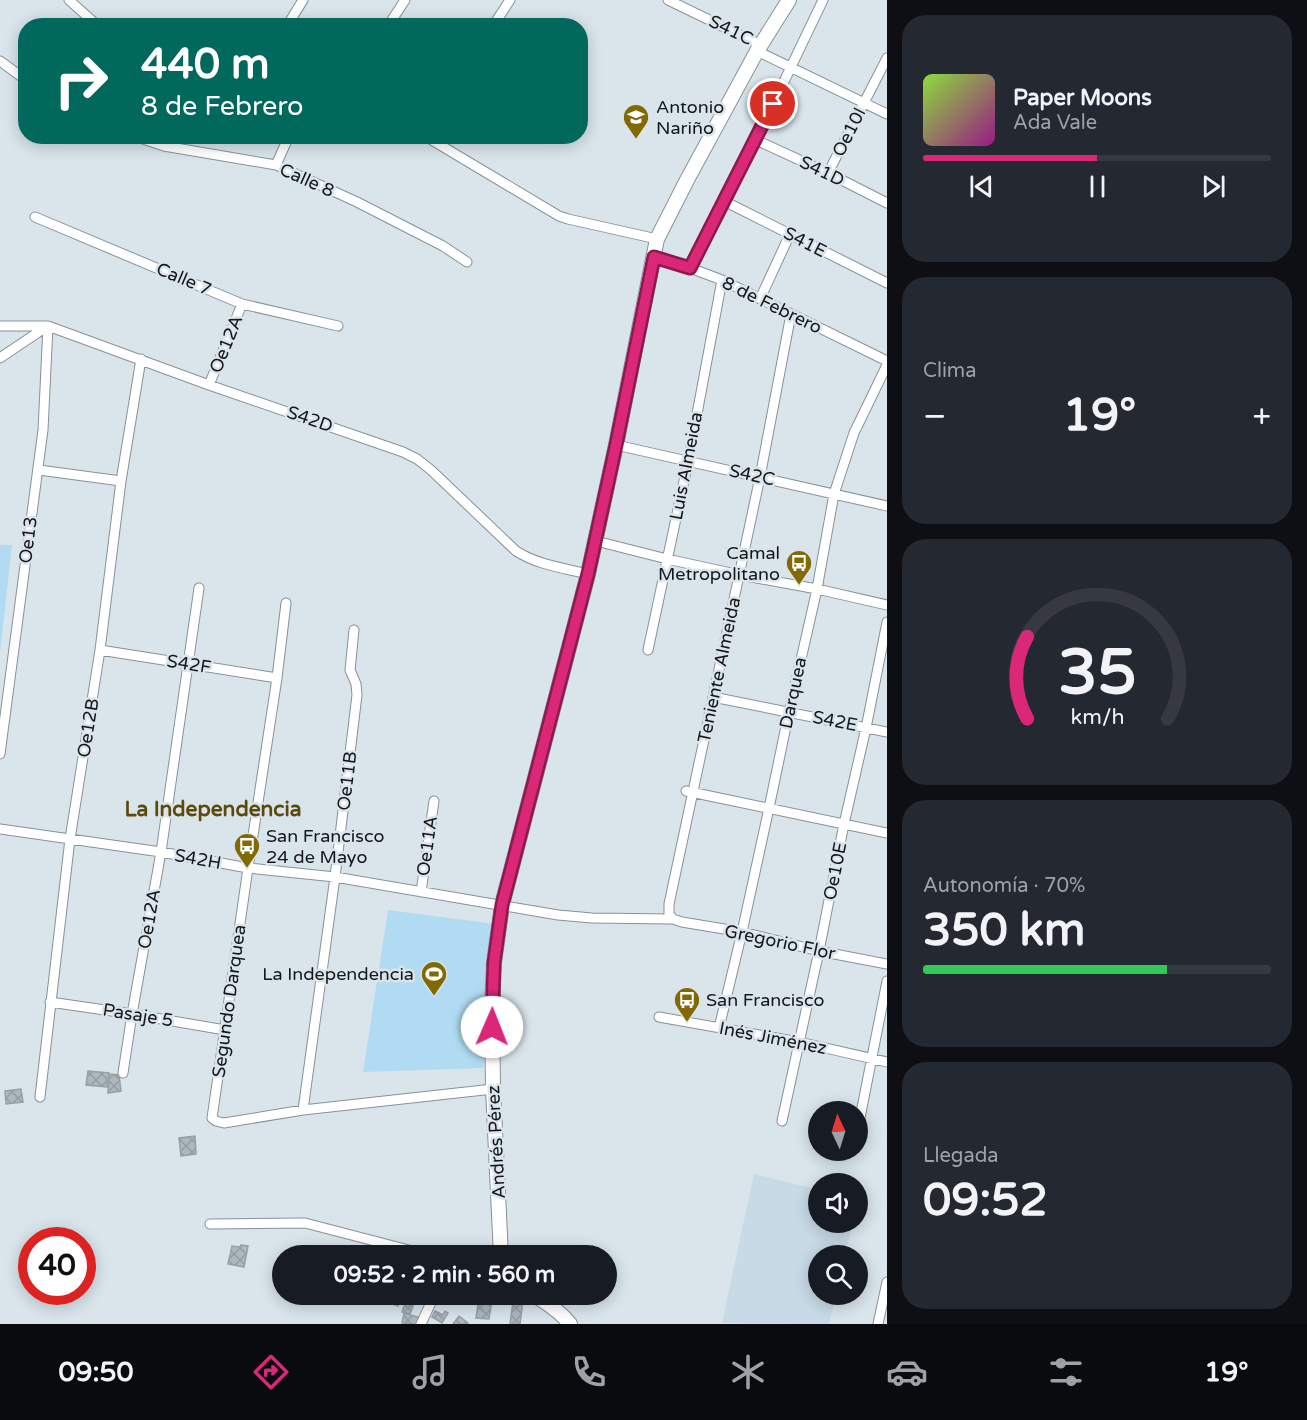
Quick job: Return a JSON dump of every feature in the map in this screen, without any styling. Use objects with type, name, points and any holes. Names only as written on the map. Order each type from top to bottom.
[{"type":"street","points":[[69,0],[89,18]]},
{"type":"street","points":[[292,18],[303,0]]},
{"type":"street","points":[[393,18],[405,0]]},
{"type":"street","points":[[498,18],[510,0]]},
{"type":"street","name":"S41C","points":[[668,0],[759,48],[790,68],[887,114]]},
{"type":"street","name":"Andrés Pérez","points":[[500,1245],[493,1089],[492,1007],[502,905],[596,541],[657,239],[759,48],[789,0]]},
{"type":"street","points":[[690,268],[756,140],[823,0]]},
{"type":"street","name":"Oe10I","points":[[828,173],[887,58]]},
{"type":"street","points":[[0,61],[18,74]]},
{"type":"street","name":"S41D","points":[[756,140],[887,203]]},
{"type":"street","name":"Calle 8","points":[[158,144],[276,165],[434,241],[467,262]]},
{"type":"street","points":[[276,165],[285,144]]},
{"type":"street","points":[[438,144],[559,216],[657,239]]},
{"type":"street","name":"S41E","points":[[724,201],[887,283]]},
{"type":"street","name":"Calle 7","points":[[35,217],[242,304],[338,326]]},
{"type":"street","points":[[760,299],[790,234]]},
{"type":"street","name":"8 de Febrero","points":[[654,257],[722,280],[887,363]]},
{"type":"street","name":"Luis Almeida","points":[[648,651],[688,462],[722,280]]},
{"type":"street","name":"Oe12A","points":[[209,385],[242,304]]},
{"type":"street","name":"Teniente Almeida","points":[[673,919],[669,914],[669,904],[690,792],[740,575],[791,314]]},
{"type":"street","name":"S42D","points":[[0,326],[48,326],[209,385],[404,452],[430,470],[527,558],[588,574]]},
{"type":"street","points":[[0,358],[48,326]]},
{"type":"street","name":"Oe13","points":[[0,754],[39,470],[48,326]]},
{"type":"street","name":"Oe12B","points":[[40,1096],[70,839],[100,650],[121,481],[141,359]]},
{"type":"street","name":"Darquea","points":[[719,1028],[770,808],[817,589],[834,494],[854,433],[887,363]]},
{"type":"street","name":"S42C","points":[[616,445],[887,506]]},
{"type":"street","points":[[39,470],[121,481]]},
{"type":"street","points":[[596,541],[667,559],[887,605]]},
{"type":"street","name":"Oe12A","points":[[123,1073],[161,852],[199,588]]},
{"type":"street","name":"Segundo Darquea","points":[[286,603],[212,1118],[224,1123],[303,1110],[493,1089]]},
{"type":"street","name":"Oe10E","points":[[782,1120],[887,622]]},
{"type":"street","name":"Oe11B","points":[[303,1110],[357,695],[356,684],[350,670],[354,630]]},
{"type":"street","name":"S42F","points":[[100,650],[277,678]]},
{"type":"street","name":"S42E","points":[[713,697],[887,732]]},
{"type":"street","points":[[690,792],[887,833]]},
{"type":"street","name":"Oe11A","points":[[421,892],[434,801]]},
{"type":"street","name":"S42H","points":[[0,829],[161,852],[248,868],[335,877],[502,905]]},
{"type":"street","name":"Gregorio Flor","points":[[502,905],[580,917],[673,919],[887,964]]},
{"type":"street","points":[[863,1101],[887,981]]},
{"type":"street","name":"Pasaje 5","points":[[51,1002],[225,1030]]},
{"type":"street","name":"Inés Jiménez","points":[[659,1017],[799,1042],[887,1062]]},
{"type":"street","points":[[210,1224],[305,1223],[390,1245]]},
{"type":"street","points":[[878,1324],[887,1282]]},
{"type":"street","points":[[421,1324],[430,1305]]},
{"type":"street","points":[[549,1305],[570,1324]]},
{"type":"shaded area","points":[[0,545],[12,545],[0,652]]},
{"type":"shaded area","name":"La Independencia","points":[[388,910],[502,925],[483,1068],[363,1072]]},
{"type":"shaded area","points":[[754,1174],[808,1187],[808,1233],[850,1233],[848,1245],[808,1245],[808,1305],[834,1305],[829,1324],[722,1323]]},
{"type":"building","points":[[88,1071],[109,1073],[107,1087],[86,1085]]},
{"type":"building","points":[[109,1074],[119,1075],[121,1091],[108,1093]]},
{"type":"building","points":[[21,1089],[23,1102],[6,1104],[5,1091]]},
{"type":"building","points":[[195,1136],[196,1154],[181,1156],[179,1138]]},
{"type":"building","points":[[241,1245],[248,1246],[244,1267],[228,1264],[232,1246],[240,1247]]},
{"type":"building","points":[[404,1305],[413,1306],[410,1314],[402,1312]]},
{"type":"building","points":[[478,1305],[491,1305],[489,1319],[476,1318]]},
{"type":"building","points":[[513,1305],[522,1305],[520,1324],[510,1324]]},
{"type":"building","points":[[435,1311],[443,1315],[445,1311],[448,1313],[442,1323],[432,1317]]},
{"type":"building","points":[[404,1313],[421,1318],[419,1324],[402,1323]]},
{"type":"building","points":[[459,1316],[468,1323],[453,1324]]},
{"type":"place","name":"Antonio Nariño","points":[[636,140]]},
{"type":"place","name":"Camal Metropolitano","points":[[799,586]]},
{"type":"place","name":"San Francisco 24 de Mayo","points":[[247,869]]},
{"type":"place","name":"La Independencia","points":[[434,997]]},
{"type":"place","name":"San Francisco","points":[[687,1023]]},
{"type":"district","name":"La Independencia","points":[[213,809]]},
{"type":"route","points":[[492,1027],[494,963],[502,905],[588,574],[654,257],[690,268],[773,104]]}]
